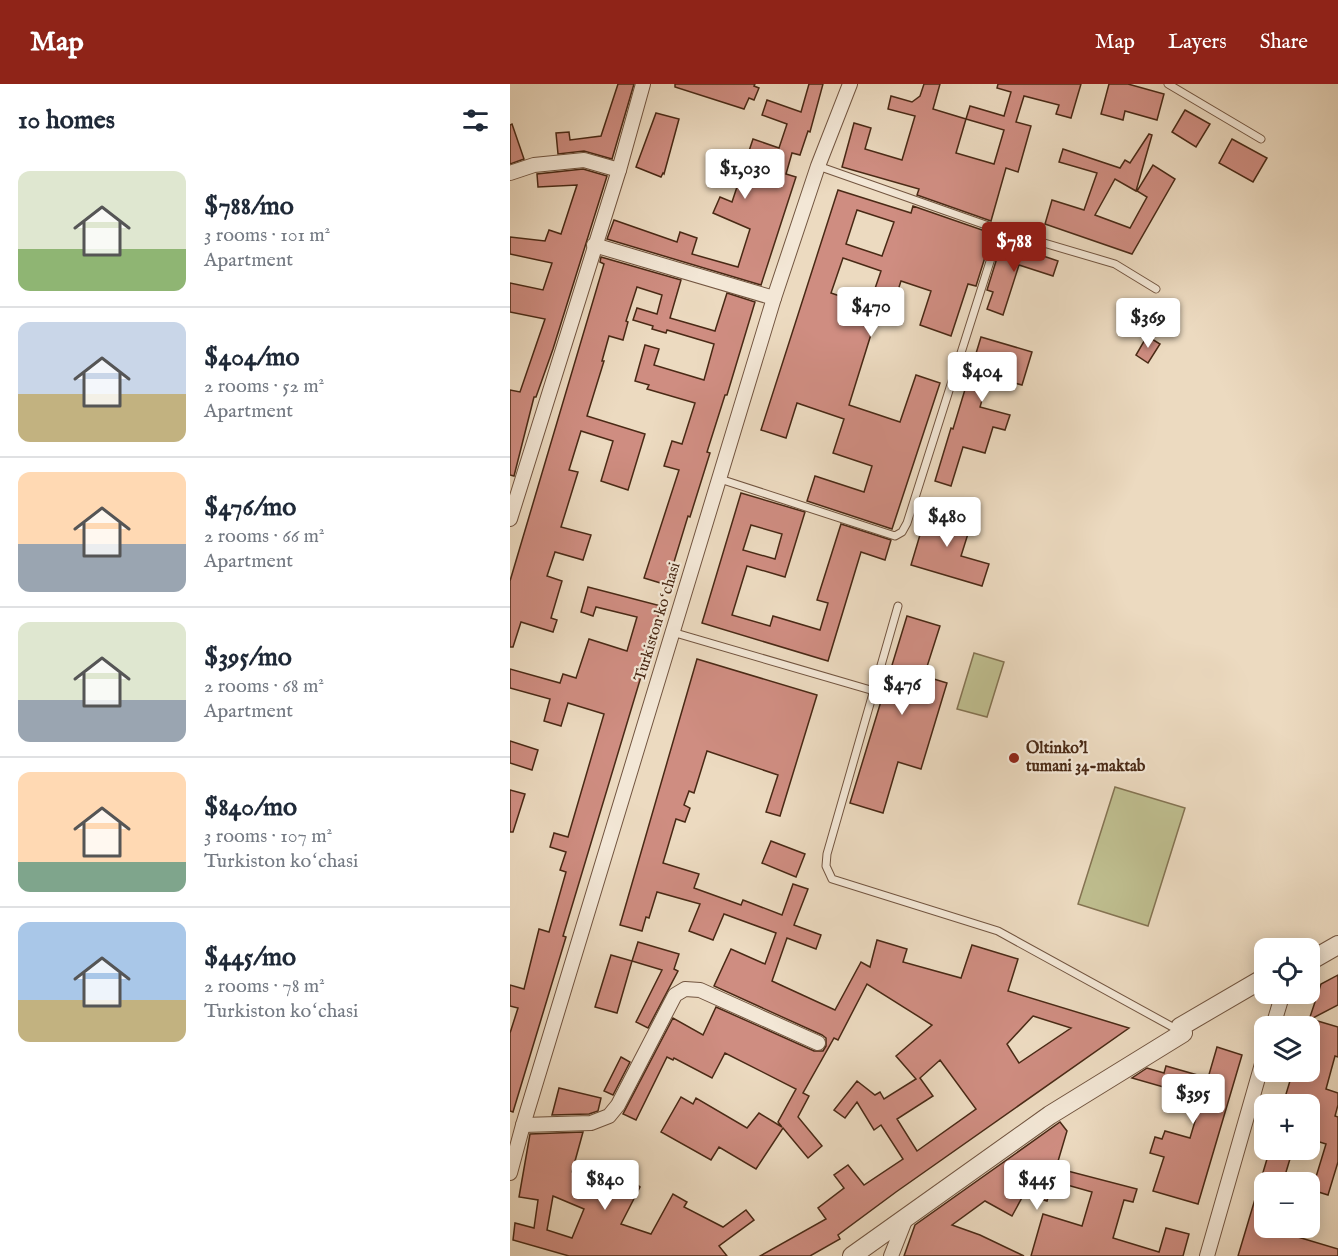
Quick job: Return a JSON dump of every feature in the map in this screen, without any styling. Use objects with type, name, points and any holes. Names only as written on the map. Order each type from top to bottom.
[{"type":"street","points":[[510,519],[643,84]]},
{"type":"street","name":"Turkiston koʻchasi","points":[[510,1173],[774,298],[818,166],[850,84]]},
{"type":"street","points":[[510,173],[534,165],[584,160],[618,170]]},
{"type":"street","points":[[594,245],[774,298]]},
{"type":"street","points":[[1320,955],[1338,945]]},
{"type":"street","points":[[852,1256],[1050,1115],[1183,1033],[1180,1027],[1254,984]]},
{"type":"street","points":[[523,1125],[591,1123],[609,1116],[618,1105],[675,995],[685,989],[700,990],[818,1043]]},
{"type":"street","points":[[1207,1256],[1257,1082]]},
{"type":"street","points":[[891,1256],[906,1218]]},
{"type":"lane","points":[[1168,84],[1261,138]]},
{"type":"lane","points":[[818,166],[1000,230],[1115,264],[1156,289]]},
{"type":"lane","points":[[719,478],[895,536],[902,532],[908,523],[1000,230]]},
{"type":"lane","points":[[898,606],[827,854],[826,866],[832,879],[998,931],[1183,1033]]},
{"type":"lane","points":[[672,632],[874,692]]},
{"type":"shaded area","points":[[974,653],[1004,662],[987,717],[957,709]]},
{"type":"shaded area","points":[[1115,787],[1185,808],[1148,926],[1078,904]]},
{"type":"building","points":[[618,84],[634,84],[612,159],[584,151],[558,154],[556,133],[569,132],[570,140],[601,136]]},
{"type":"building","points":[[675,84],[755,84],[754,86],[759,88],[754,100],[749,98],[744,109],[675,87]]},
{"type":"building","points":[[809,84],[823,84],[810,132],[808,131],[800,155],[792,153],[786,174],[796,177],[761,285],[607,239],[614,220],[677,242],[680,232],[697,238],[692,254],[738,267],[750,229],[713,213],[720,197],[732,202],[753,139],[779,148],[787,124],[762,115],[767,100],[801,112]]},
{"type":"building","points":[[924,84],[940,84],[933,109],[966,119],[970,106],[1004,116],[1011,92],[997,88],[998,84],[1081,84],[1071,118],[1056,114],[1059,105],[1024,96],[1016,122],[1031,126],[1018,172],[1006,168],[991,221],[917,195],[919,189],[842,167],[854,123],[871,128],[865,149],[902,160],[915,116],[888,109],[891,96],[912,102],[920,96]],"holes":[[[966,119],[1004,130],[994,164],[956,153]]]},
{"type":"building","points":[[1109,84],[1128,84],[1164,94],[1157,120],[1125,111],[1123,120],[1101,114]]},
{"type":"building","points":[[1185,110],[1210,124],[1196,147],[1172,132]]},
{"type":"building","points":[[656,113],[679,119],[664,174],[661,177],[636,167]]},
{"type":"building","points":[[512,124],[524,159],[510,164],[510,125]]},
{"type":"building","points":[[1149,134],[1152,135],[1136,191],[1115,179],[1095,215],[1130,228],[1147,197],[1137,191],[1153,165],[1175,179],[1132,254],[1045,224],[1052,200],[1084,210],[1097,173],[1059,162],[1063,149],[1120,168],[1125,160],[1130,163]]},
{"type":"building","points":[[1232,139],[1267,158],[1253,182],[1219,163]]},
{"type":"building","points":[[583,169],[607,176],[553,349],[536,397],[534,397],[514,476],[510,475],[510,390],[520,392],[545,319],[510,312],[510,283],[543,290],[552,263],[510,254],[510,237],[545,241],[549,230],[561,234],[577,185],[538,187],[537,174]]},
{"type":"building","points":[[838,190],[911,213],[913,206],[988,232],[988,237],[991,238],[976,286],[968,284],[951,336],[920,325],[931,291],[901,281],[890,315],[878,312],[849,405],[900,422],[916,375],[940,383],[892,529],[807,501],[815,476],[864,492],[872,466],[833,453],[844,419],[797,403],[786,438],[761,430]],"holes":[[[857,210],[894,222],[882,256],[846,244]],[[843,258],[881,271],[869,306],[831,293]]]},
{"type":"building","points":[[1002,242],[1058,261],[1053,276],[1019,265],[1003,315],[987,309],[993,292],[987,290]]},
{"type":"building","points":[[601,257],[681,280],[670,318],[715,331],[727,293],[755,302],[707,452],[710,453],[667,585],[644,578],[679,470],[664,466],[672,441],[682,444],[695,403],[647,389],[649,385],[635,381],[645,345],[659,349],[654,365],[704,380],[714,344],[667,330],[666,333],[652,329],[653,326],[633,320],[637,308],[657,314],[662,295],[637,287],[626,321],[628,322],[623,340],[609,336],[602,361],[604,361],[587,416],[645,434],[628,490],[601,481],[613,441],[581,431],[569,470],[578,472],[561,527],[591,535],[583,560],[555,552],[547,576],[562,581],[551,618],[557,620],[553,632],[521,622],[513,647],[510,647],[510,581],[604,264],[600,262]]},
{"type":"building","points":[[1147,336],[1160,344],[1148,363],[1136,355]]},
{"type":"building","points":[[981,337],[1032,352],[1022,385],[989,376],[980,407],[1010,415],[1005,430],[993,427],[985,453],[963,447],[951,486],[935,481]]},
{"type":"building","points":[[741,493],[805,512],[785,577],[747,566],[732,615],[770,626],[773,616],[820,630],[828,603],[817,600],[841,524],[891,540],[885,560],[861,552],[828,661],[702,623]],"holes":[[[751,525],[782,534],[775,559],[743,550]]]},
{"type":"building","points":[[928,508],[972,521],[961,556],[989,564],[982,586],[911,565]]},
{"type":"building","points":[[588,587],[661,606],[513,1112],[510,1111],[510,1033],[518,1008],[510,1006],[510,985],[524,989],[539,929],[549,932],[566,872],[560,870],[566,852],[550,847],[554,833],[568,837],[604,714],[568,703],[561,726],[544,721],[550,699],[510,688],[510,669],[560,683],[563,674],[576,678],[589,639],[627,651],[637,617],[596,607],[593,616],[581,612]]},
{"type":"building","points":[[907,616],[940,626],[924,676],[947,683],[921,769],[898,762],[883,813],[850,803]]},
{"type":"building","points":[[697,659],[817,695],[780,816],[766,812],[778,775],[707,751],[694,793],[689,791],[684,805],[690,808],[685,822],[676,819],[663,863],[699,874],[694,888],[741,905],[743,900],[782,915],[793,884],[808,889],[794,925],[821,935],[816,949],[787,938],[772,981],[835,1010],[861,962],[870,967],[877,940],[907,949],[903,962],[961,978],[972,945],[1018,959],[1008,991],[1129,1028],[896,1192],[838,1235],[840,1239],[810,1256],[760,1256],[826,1219],[818,1208],[844,1188],[834,1175],[848,1165],[864,1185],[903,1159],[881,1125],[874,1130],[857,1102],[845,1118],[834,1110],[857,1081],[875,1095],[880,1092],[884,1099],[916,1079],[896,1056],[932,1025],[867,984],[838,1040],[834,1038],[803,1093],[809,1096],[798,1117],[822,1146],[808,1158],[783,1128],[756,1169],[719,1147],[711,1160],[661,1132],[681,1097],[693,1104],[696,1098],[747,1128],[759,1113],[782,1127],[778,1122],[796,1089],[725,1053],[712,1078],[674,1058],[673,1060],[667,1057],[636,1120],[623,1114],[673,1018],[703,1035],[716,1007],[814,1051],[823,1051],[826,1038],[714,986],[731,949],[765,964],[776,933],[724,914],[713,940],[689,931],[700,904],[657,892],[649,918],[646,917],[642,931],[620,925]],"holes":[[[1033,1016],[1071,1028],[1019,1063],[1007,1044]],[[940,1060],[976,1109],[917,1151],[897,1119],[933,1096],[920,1078]]]},
{"type":"building","points":[[510,741],[538,750],[532,770],[510,763]]},
{"type":"building","points":[[510,790],[525,794],[513,832],[510,832]]},
{"type":"building","points":[[771,841],[805,854],[796,877],[762,863]]},
{"type":"building","points":[[638,942],[679,954],[674,969],[678,971],[648,1028],[636,1022],[662,970],[632,961]]},
{"type":"building","points":[[611,955],[632,961],[617,1013],[595,1007]]},
{"type":"building","points":[[1338,975],[1338,1005],[1317,1016],[1310,1016],[1314,1004],[1320,1004],[1321,984]]},
{"type":"building","points":[[1320,1022],[1338,1027],[1338,1057],[1335,1056],[1326,1089],[1338,1093],[1335,1116],[1338,1117],[1338,1162],[1328,1195],[1320,1192],[1320,1172],[1317,1172],[1326,1144],[1320,1142],[1320,1094],[1286,1094],[1290,1082],[1320,1082]]},
{"type":"building","points":[[1217,1047],[1242,1055],[1198,1204],[1153,1191],[1164,1157],[1150,1153],[1155,1137],[1162,1139],[1165,1131],[1190,1138],[1202,1098],[1132,1078],[1147,1068],[1164,1073],[1166,1066],[1208,1078]]},
{"type":"building","points":[[621,1057],[630,1062],[613,1095],[604,1091]]},
{"type":"building","points":[[559,1088],[601,1098],[598,1111],[589,1114],[552,1115]]},
{"type":"building","points":[[1060,1122],[1067,1131],[1056,1168],[1137,1189],[1133,1202],[1124,1200],[1113,1238],[1159,1252],[1166,1228],[1189,1234],[1183,1256],[1031,1256],[1043,1214],[1082,1226],[1092,1192],[1053,1181],[1047,1201],[1024,1194],[1012,1216],[985,1201],[952,1225],[980,1235],[1024,1256],[904,1256],[915,1225]]},
{"type":"building","points":[[583,1132],[572,1172],[581,1177],[577,1192],[584,1194],[590,1181],[595,1184],[606,1164],[620,1171],[640,1187],[621,1224],[651,1234],[673,1194],[687,1202],[684,1207],[723,1227],[746,1210],[754,1220],[719,1246],[727,1256],[569,1256],[513,1240],[515,1223],[534,1228],[538,1200],[519,1197],[530,1134]],"holes":[[[553,1196],[584,1209],[572,1238],[547,1230]]]},
{"type":"building","points":[[1267,1160],[1290,1160],[1286,1172],[1263,1172]]},
{"type":"building","points":[[1254,1202],[1254,1238],[1301,1238],[1338,1249],[1338,1256],[1238,1256]]},
{"type":"place","name":"Oltinko'l tumani 34-maktab","points":[[1014,758]]}]
